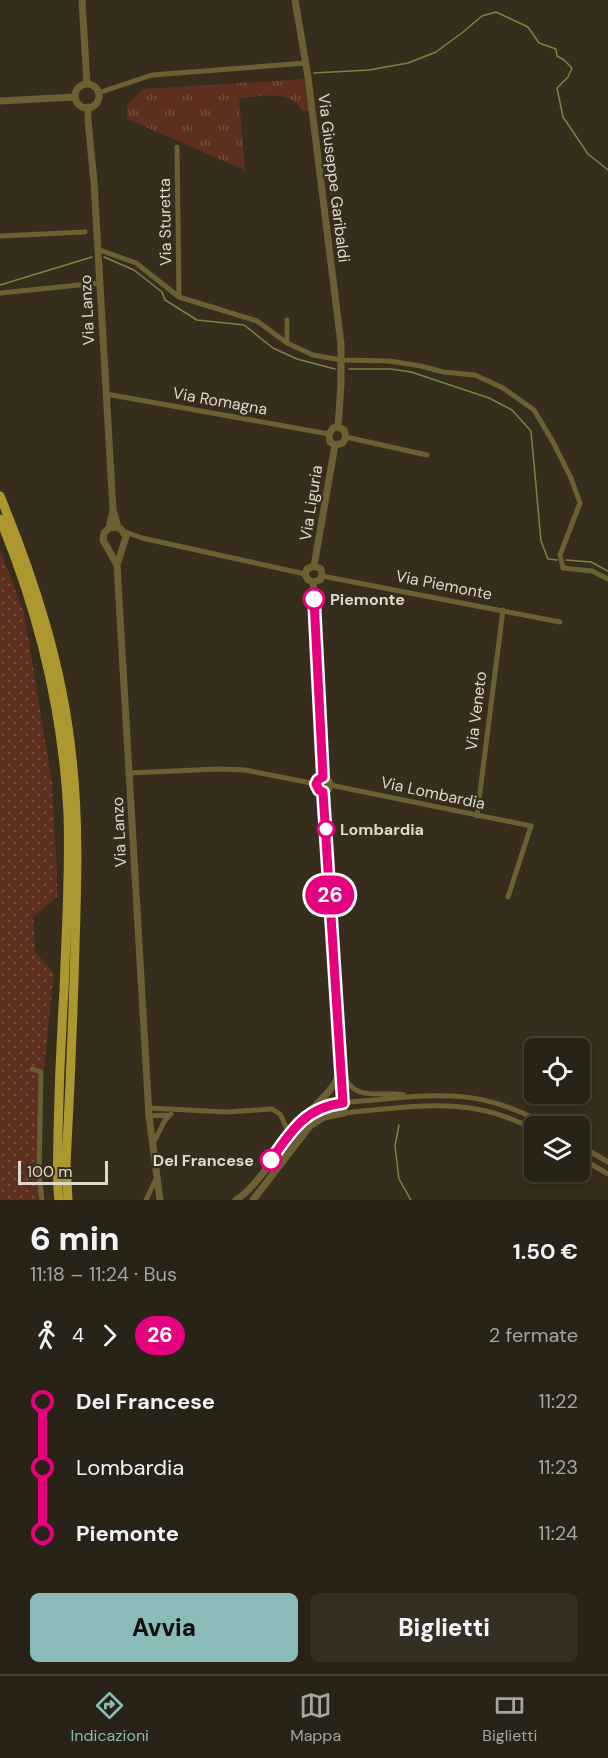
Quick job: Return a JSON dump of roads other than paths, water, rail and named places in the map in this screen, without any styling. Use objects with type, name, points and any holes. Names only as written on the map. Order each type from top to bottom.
[{"type":"highway","points":[[0,496],[25,556],[44,614],[64,698],[72,759],[78,838],[66,1164],[68,1200]]},
{"type":"highway","points":[[0,519],[16,557],[44,647],[55,702],[68,814],[68,895],[59,1097],[59,1200]]},
{"type":"street","points":[[82,0],[87,84]]},
{"type":"street","name":"Via Giuseppe Garibaldi","points":[[295,0],[308,77],[341,360]]},
{"type":"street","points":[[98,93],[152,75],[306,66]]},
{"type":"street","points":[[87,84],[93,86],[98,93],[96,102],[88,107],[80,105],[75,97],[78,87],[87,84]]},
{"type":"street","points":[[0,101],[75,97]]},
{"type":"street","name":"Via Lanzo","points":[[88,107],[113,510],[109,528]]},
{"type":"street","name":"Via Sturetta","points":[[177,147],[179,297]]},
{"type":"street","points":[[0,237],[85,232]]},
{"type":"street","points":[[97,249],[136,262],[179,297],[257,321],[287,343],[313,355],[341,360],[389,361],[442,372],[475,375],[503,388],[534,410],[571,478],[580,503],[560,555],[563,568],[592,571],[608,579]]},
{"type":"street","points":[[0,293],[99,283]]},
{"type":"street","points":[[287,320],[287,343]]},
{"type":"street","points":[[338,427],[341,360]]},
{"type":"street","name":"Via Romagna","points":[[106,394],[329,434]]},
{"type":"street","points":[[338,427],[345,431],[346,437],[341,444],[335,445],[329,440],[329,434],[333,428],[338,427]]},
{"type":"street","points":[[346,437],[427,455]]},
{"type":"street","name":"Via Liguria","points":[[315,566],[335,445]]},
{"type":"street","name":"Via Lanzo","points":[[113,510],[121,529]]},
{"type":"street","points":[[142,538],[134,539],[116,549],[109,548],[103,540],[104,533],[109,528],[121,529],[142,538],[305,574]]},
{"type":"street","points":[[121,529],[126,537],[123,545]]},
{"type":"street","name":"Via Lanzo","points":[[123,545],[117,565],[148,1098],[152,1148],[160,1197]]},
{"type":"street","name":"Via Lanzo","points":[[109,548],[117,565]]},
{"type":"street","points":[[315,566],[321,570],[322,576],[320,580],[313,582],[307,579],[305,574],[309,567],[315,566]]},
{"type":"street","name":"Via Piemonte","points":[[322,576],[561,622]]},
{"type":"street","points":[[313,582],[323,777]]},
{"type":"street","name":"Via Veneto","points":[[477,816],[503,610]]},
{"type":"street","points":[[129,773],[245,770],[316,784]]},
{"type":"street","points":[[316,784],[323,777]]},
{"type":"street","points":[[323,777],[329,780],[330,785],[329,789],[323,792]]},
{"type":"street","points":[[316,784],[323,792]]},
{"type":"street","name":"Via Lombardia","points":[[330,785],[531,826],[508,897]]},
{"type":"street","points":[[323,792],[344,1113]]},
{"type":"street","points":[[32,1070],[41,1072],[39,1172],[42,1200]]},
{"type":"street","points":[[341,1070],[348,1084],[360,1093],[394,1093],[411,1096]]},
{"type":"street","points":[[236,1200],[252,1186],[303,1118],[329,1092],[341,1070]]},
{"type":"street","points":[[303,1118],[321,1107],[343,1103],[411,1096],[462,1095],[482,1098],[529,1116]]},
{"type":"street","points":[[461,1106],[462,1095]]},
{"type":"street","points":[[253,1200],[310,1125],[324,1117],[416,1106],[461,1106],[480,1108],[524,1125]]},
{"type":"street","points":[[149,1112],[182,1110],[227,1112],[272,1109],[280,1113],[290,1135]]},
{"type":"street","points":[[511,1119],[515,1109]]},
{"type":"street","points":[[149,1112],[171,1114],[182,1110]]},
{"type":"street","points":[[152,1148],[161,1126],[171,1114]]},
{"type":"street","points":[[590,1152],[608,1162]]},
{"type":"street","points":[[594,1166],[599,1157]]},
{"type":"street","points":[[590,1164],[608,1174]]},
{"type":"street","points":[[146,1200],[156,1179]]},
{"type":"street","points":[[160,1197],[167,1200]]},
{"type":"waterway","points":[[314,73],[369,70],[408,63],[436,52],[482,16],[496,12],[528,27],[539,43],[556,49],[557,56],[572,68],[568,77],[557,88],[563,117],[588,154],[608,170]]},
{"type":"waterway","points":[[0,285],[92,257]]},
{"type":"waterway","points":[[104,257],[134,270],[162,292],[165,300],[197,320],[244,325],[273,348],[297,359],[335,369]]},
{"type":"waterway","points":[[349,369],[391,369],[411,372],[489,398],[512,410],[531,431],[541,541],[548,559],[557,560]]},
{"type":"waterway","points":[[566,560],[591,562],[608,571]]},
{"type":"waterway","points":[[399,1125],[395,1146],[399,1179],[411,1200]]},
{"type":"place","name":"Piemonte","points":[[314,599]]},
{"type":"place","name":"Lombardia","points":[[326,829]]},
{"type":"place","name":"Del Francese","points":[[271,1160]]}]
